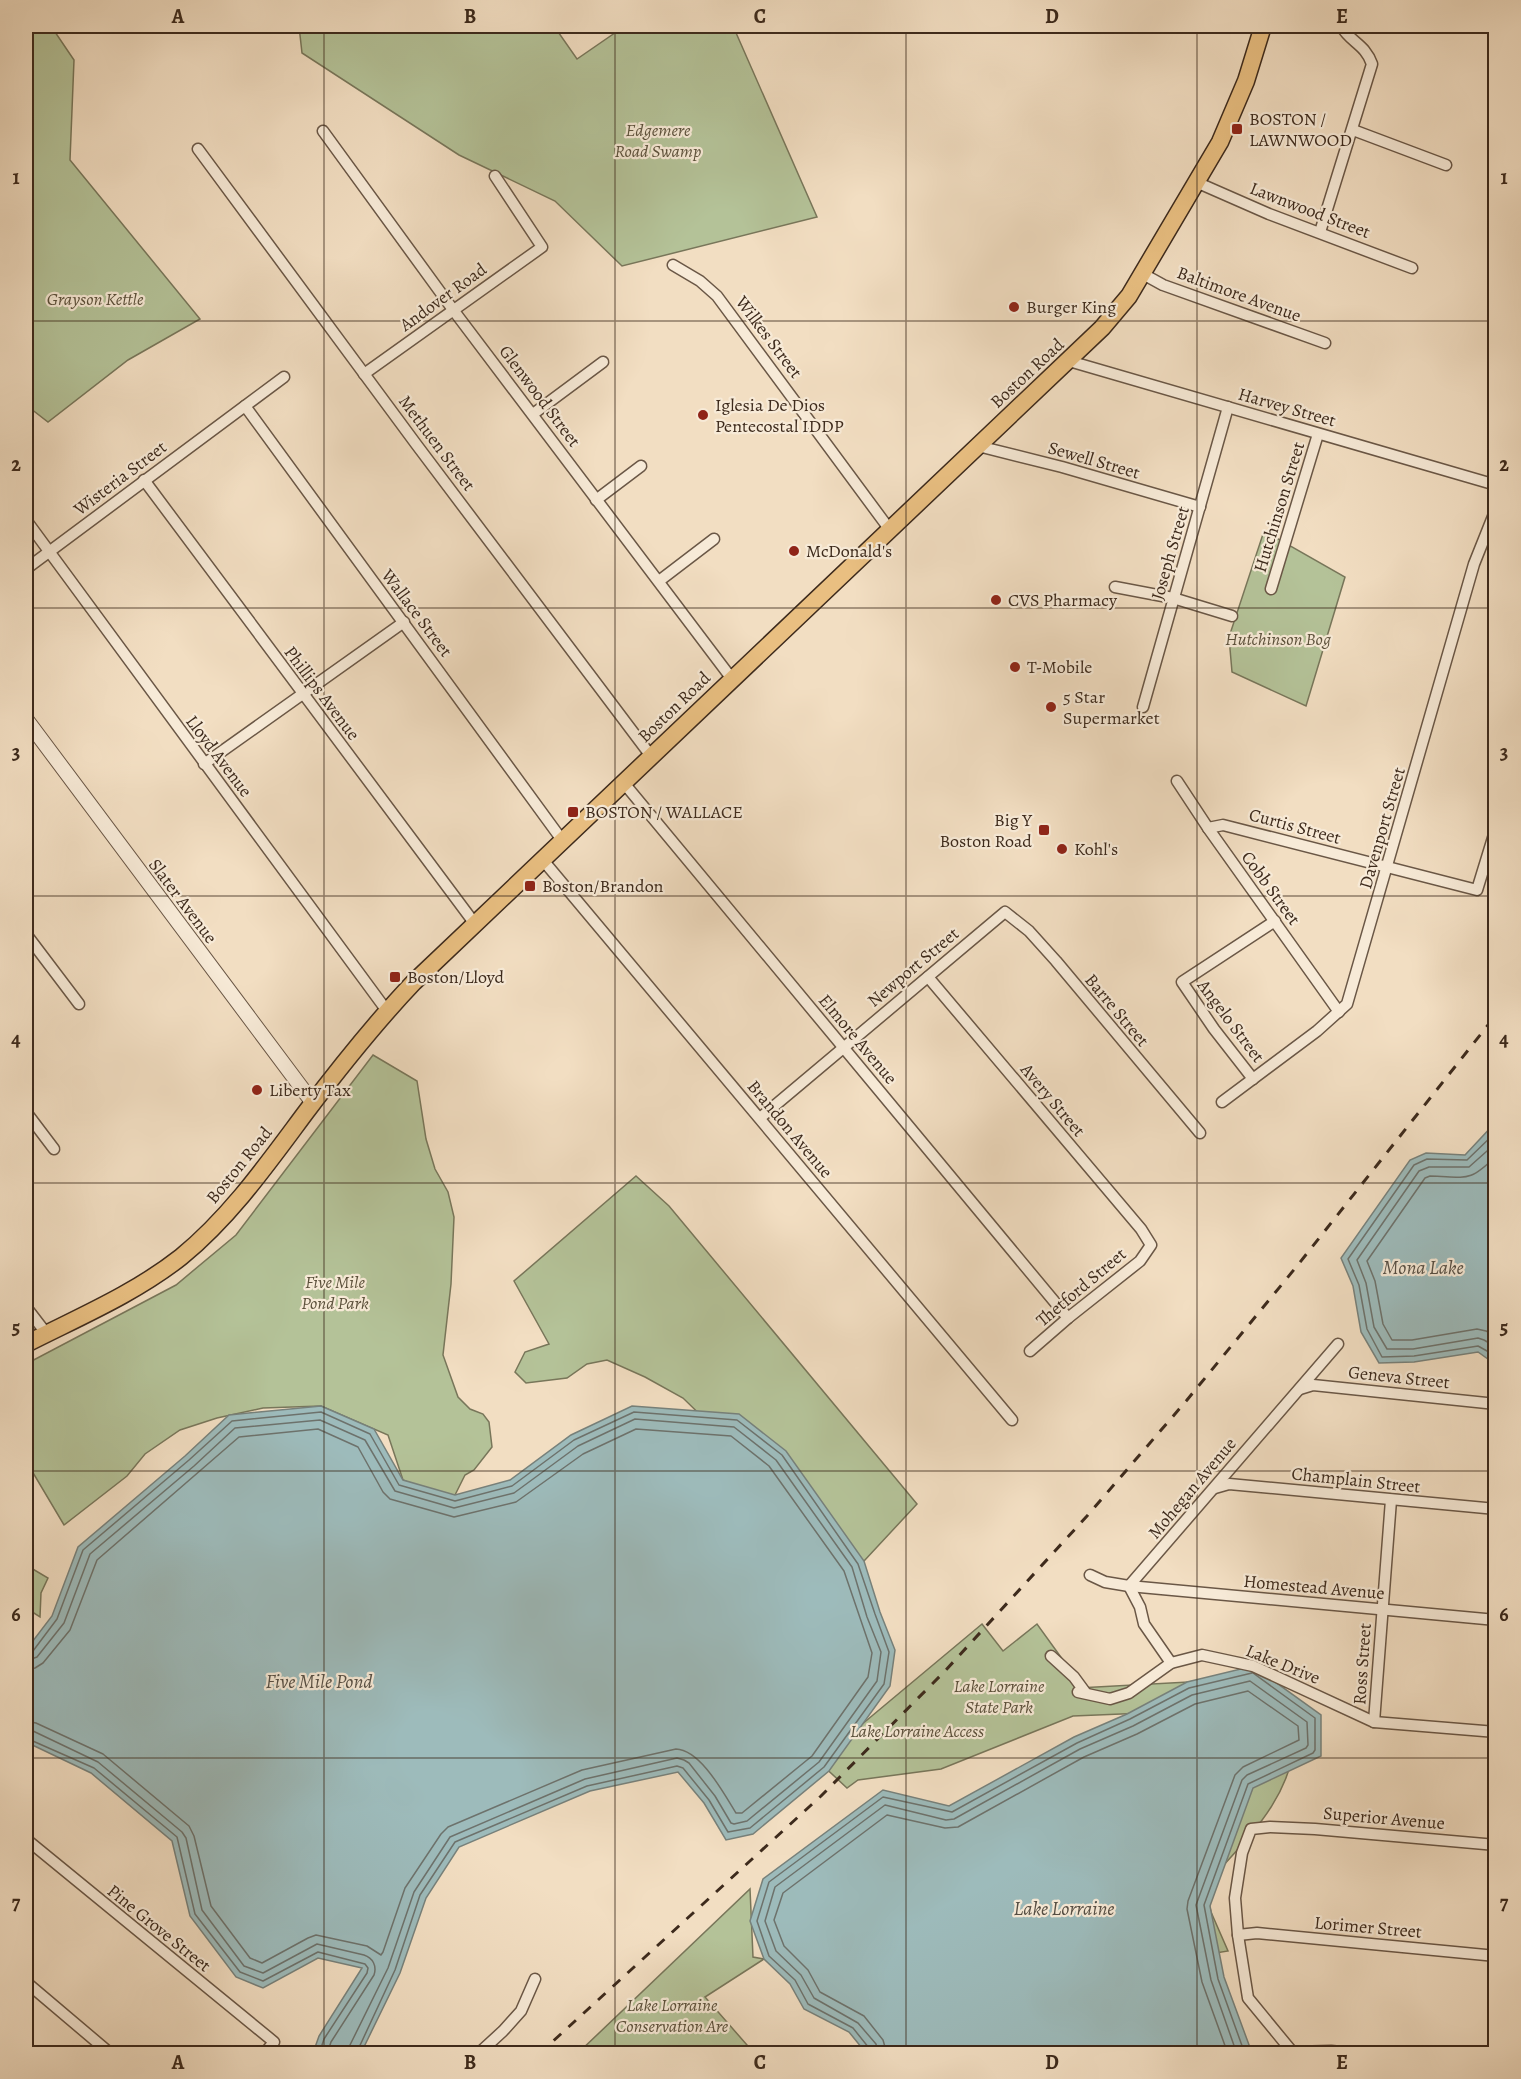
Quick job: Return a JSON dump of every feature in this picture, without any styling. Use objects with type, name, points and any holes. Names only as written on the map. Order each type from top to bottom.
[{"type":"main road","name":"Boston Road","points":[[26,1344],[128,1293],[155,1276],[192,1247],[249,1187],[387,1011],[414,982],[1069,361],[1120,308],[1143,274],[1220,142],[1249,73],[1263,26]]},
{"type":"street","points":[[1320,232],[1372,64],[1368,51],[1355,42],[1341,26]]},
{"type":"street","points":[[1353,130],[1446,165]]},
{"type":"street","name":"Glenwood Street","points":[[323,131],[454,310],[732,679]]},
{"type":"street","name":"Methuen Street","points":[[198,149],[651,756]]},
{"type":"street","name":"Andover Road","points":[[364,374],[542,247],[495,176]]},
{"type":"street","name":"Lawnwood Street","points":[[1196,182],[1269,214],[1412,268]]},
{"type":"street","name":"Wilkes Street","points":[[673,265],[700,281],[717,296],[890,530]]},
{"type":"street","name":"Baltimore Avenue","points":[[1143,274],[1163,285],[1325,343]]},
{"type":"street","name":"Harvey Street","points":[[1069,361],[1496,485]]},
{"type":"street","points":[[533,414],[603,362]]},
{"type":"street","points":[[245,406],[284,377]]},
{"type":"street","name":"Wisteria Street","points":[[26,569],[245,406]]},
{"type":"street","name":"Wallace Street","points":[[245,406],[562,840]]},
{"type":"street","name":"Joseph Street","points":[[1143,707],[1228,408]]},
{"type":"street","name":"Hutchinson Street","points":[[1271,589],[1318,434]]},
{"type":"street","name":"Sewell Street","points":[[978,446],[1062,467],[1200,507]]},
{"type":"street","points":[[596,500],[642,466]]},
{"type":"street","name":"Phillips Avenue","points":[[144,480],[475,924]]},
{"type":"street","name":"Davenport Street","points":[[1222,1102],[1347,1004],[1474,564],[1496,509]]},
{"type":"street","name":"Lloyd Avenue","points":[[26,520],[387,1011]]},
{"type":"street","points":[[658,580],[714,539]]},
{"type":"street","points":[[1115,587],[1173,598],[1232,616]]},
{"type":"street","points":[[204,764],[404,622]]},
{"type":"street","name":"Slater Avenue","points":[[26,720],[313,1103]]},
{"type":"street","name":"Elmore Avenue","points":[[623,782],[1068,1318]]},
{"type":"street","name":"Cobb Street","points":[[1177,782],[1339,1012]]},
{"type":"street","name":"Curtis Street","points":[[1208,828],[1223,825],[1477,890],[1496,828]]},
{"type":"street","name":"Brandon Avenue","points":[[542,859],[1012,1420]]},
{"type":"street","name":"Newport Street","points":[[760,1118],[1005,912]]},
{"type":"street","name":"Barre Street","points":[[1005,912],[1029,931],[1200,1133]]},
{"type":"street","name":"Angelo Street","points":[[1253,1079],[1214,1029],[1182,982],[1275,921]]},
{"type":"street","points":[[26,934],[79,1004]]},
{"type":"street","name":"Avery Street","points":[[928,977],[1141,1229],[1151,1245]]},
{"type":"street","points":[[26,1112],[54,1149]]},
{"type":"street","name":"Thetford Street","points":[[1030,1351],[1140,1261],[1151,1245]]},
{"type":"street","points":[[26,1307],[46,1334]]},
{"type":"street","name":"Mohegan Avenue","points":[[1129,1586],[1338,1344]]},
{"type":"street","name":"Geneva Street","points":[[1300,1389],[1313,1385],[1496,1404]]},
{"type":"street","name":"Champlain Street","points":[[1214,1488],[1229,1484],[1496,1509]]},
{"type":"street","name":"Ross Street","points":[[1374,1722],[1391,1500]]},
{"type":"street","name":"Homestead Avenue","points":[[1090,1575],[1105,1582],[1129,1586],[1496,1620]]},
{"type":"street","points":[[1129,1586],[1140,1607],[1144,1624],[1171,1663]]},
{"type":"street","name":"Lake Drive","points":[[1051,1656],[1074,1677],[1082,1692],[1110,1699],[1129,1693],[1171,1663],[1202,1655],[1253,1666],[1374,1722]]},
{"type":"street","points":[[1374,1722],[1496,1732]]},
{"type":"street","name":"Superior Avenue","points":[[1238,1935],[1235,1898],[1242,1852],[1251,1829],[1270,1827],[1315,1829],[1496,1845]]},
{"type":"street","name":"Pine Grove Street","points":[[26,1839],[274,2042],[264,2054]]},
{"type":"street","name":"Lorimer Street","points":[[1238,1935],[1267,1934],[1496,1956]]},
{"type":"street","points":[[1238,1935],[1248,1998],[1293,2053],[1331,2051],[1362,2054]]},
{"type":"street","points":[[478,2054],[503,2031],[520,2011],[535,1979]]},
{"type":"street","points":[[26,1982],[111,2054]]},
{"type":"green space","name":"Grayson Kettle","points":[[26,26],[51,26],[74,60],[70,160],[200,319],[128,360],[48,422],[26,405]]},
{"type":"green space","name":"Edgemere Road Swamp","points":[[299,26],[554,26],[577,59],[625,26],[733,26],[817,217],[622,266],[555,201],[459,155],[302,53]]},
{"type":"green space","name":"Hutchinson Bog","points":[[1264,531],[1345,577],[1306,706],[1232,672],[1229,637]]},
{"type":"green space","name":"Five Mile Pond Park","points":[[373,1055],[417,1081],[426,1139],[435,1169],[448,1192],[454,1217],[451,1284],[443,1355],[458,1397],[470,1409],[483,1414],[489,1422],[492,1447],[474,1470],[465,1475],[455,1495],[432,1493],[403,1480],[388,1435],[321,1406],[263,1408],[217,1418],[180,1430],[145,1454],[127,1476],[64,1525],[26,1461],[26,1364],[176,1285],[236,1235]]},
{"type":"green space","points":[[636,1176],[669,1206],[917,1504],[812,1617],[720,1434],[683,1398],[607,1360],[587,1364],[567,1378],[526,1383],[515,1372],[525,1352],[549,1344],[514,1281]]},
{"type":"green space","points":[[26,1565],[48,1578],[41,1593],[40,1617],[26,1608]]},
{"type":"green space","name":"Lake Lorraine State Park","points":[[982,1624],[1003,1651],[1037,1624],[1068,1667],[1078,1688],[1281,1677],[1295,1729],[1292,1758],[1286,1779],[1264,1818],[1205,1886],[1211,1912],[1228,1951],[1198,1956],[1182,1919],[1176,1885],[1253,1787],[1276,1740],[1266,1708],[1073,1716],[941,1769],[858,1780],[847,1788],[818,1761]]},
{"type":"green space","name":"Lake Lorraine Conservation Are","points":[[750,1889],[753,1957],[764,1959],[705,1997],[754,2053],[577,2054]]},
{"type":"water","name":"Mona Lake","points":[[1495,1123],[1495,1364],[1478,1352],[1414,1362],[1379,1363],[1361,1332],[1353,1286],[1341,1258],[1410,1160],[1426,1153],[1465,1155]]},
{"type":"water","name":"Five Mile Pond","points":[[321,1406],[374,1429],[403,1480],[455,1495],[510,1480],[571,1435],[632,1406],[739,1414],[786,1451],[864,1561],[895,1650],[890,1686],[829,1771],[753,1834],[726,1840],[704,1803],[678,1772],[590,1791],[459,1847],[426,1898],[400,1973],[361,2053],[313,2053],[319,2036],[362,1968],[318,1958],[263,1988],[236,1977],[190,1916],[172,1841],[91,1773],[26,1742],[26,1650],[52,1616],[78,1547],[185,1456],[229,1415]]},
{"type":"water","name":"Lake Lorraine","points":[[1253,1666],[1321,1715],[1321,1756],[1253,1788],[1210,1906],[1224,1977],[1252,2053],[866,2053],[849,2032],[804,2009],[790,1984],[764,1959],[750,1921],[763,1879],[883,1790],[949,1806],[1074,1737],[1127,1714],[1187,1682]]},
{"type":"railway","points":[[539,2054],[821,1796],[945,1671],[1087,1516],[1187,1400],[1297,1266],[1496,1015]]},
{"type":"place","name":"BOSTON / LAWNWOOD","points":[[1237,129]]},
{"type":"place","name":"Burger King","points":[[1014,307]]},
{"type":"place","name":"Iglesia De Dios Pentecostal IDDP","points":[[703,415]]},
{"type":"place","name":"McDonald's","points":[[794,551]]},
{"type":"place","name":"CVS Pharmacy","points":[[996,600]]},
{"type":"place","name":"T-Mobile","points":[[1015,667]]},
{"type":"place","name":"5 Star Supermarket","points":[[1051,707]]},
{"type":"place","name":"BOSTON / WALLACE","points":[[573,812]]},
{"type":"place","name":"Big Y Boston Road","points":[[1044,830]]},
{"type":"place","name":"Kohl's","points":[[1062,849]]},
{"type":"place","name":"Boston/Brandon","points":[[530,886]]},
{"type":"place","name":"Boston/Lloyd","points":[[395,977]]},
{"type":"place","name":"Liberty Tax","points":[[257,1090]]},
{"type":"park label","name":"Lake Lorraine Access","points":[[917,1731]]}]
